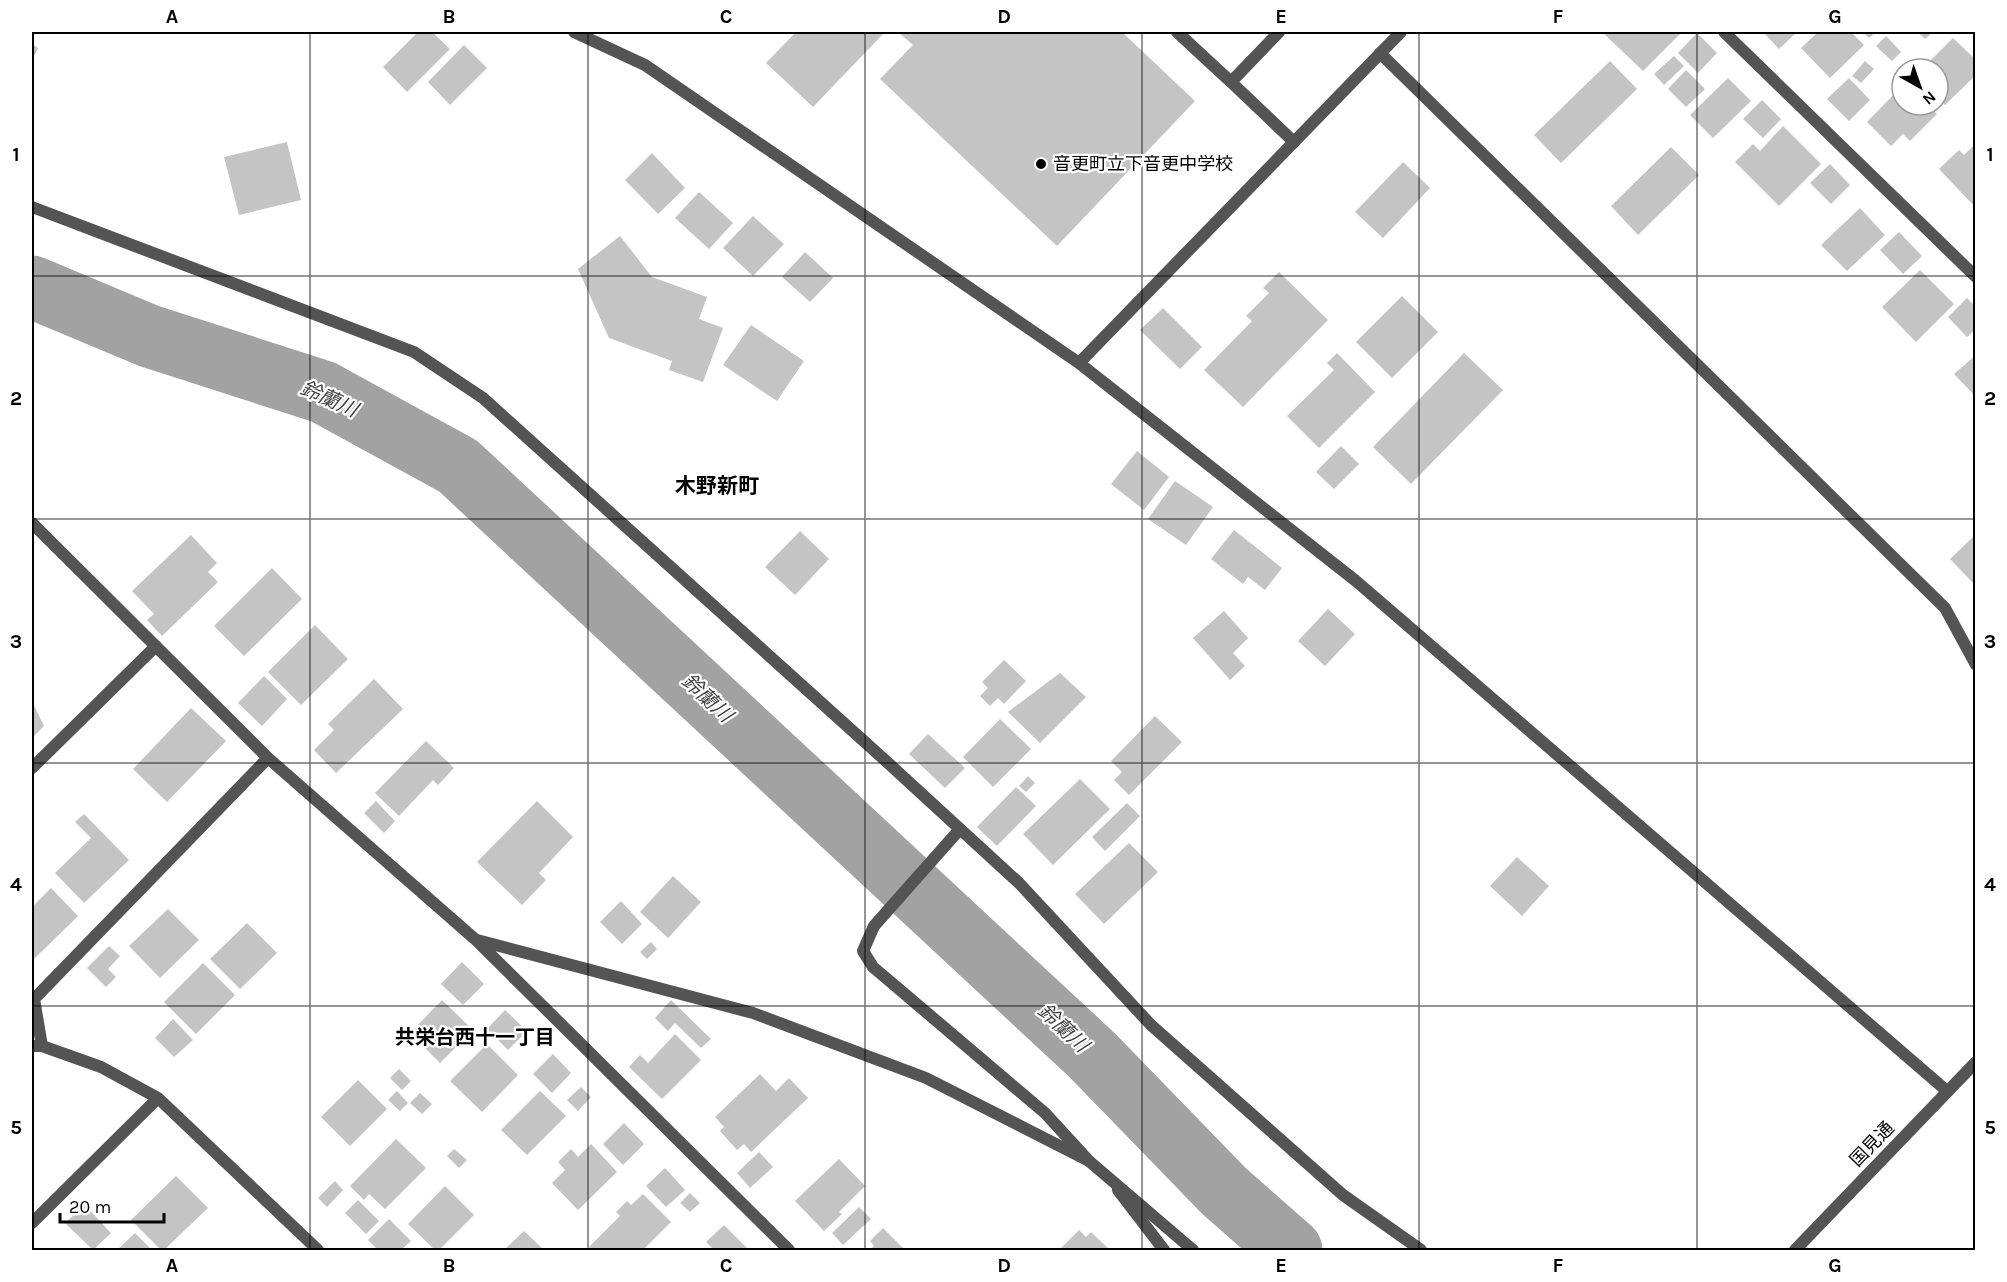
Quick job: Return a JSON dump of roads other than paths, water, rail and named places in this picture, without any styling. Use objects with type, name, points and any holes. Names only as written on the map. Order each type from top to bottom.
[{"type":"street","points":[[574,32],[645,65],[1079,363],[1356,580],[1947,1091]]},
{"type":"street","points":[[1177,32],[1294,142]]},
{"type":"street","points":[[1231,82],[1279,32]]},
{"type":"street","points":[[1079,363],[1401,32]]},
{"type":"street","points":[[1724,32],[1973,269]]},
{"type":"street","points":[[1380,53],[1945,608],[1976,665]]},
{"type":"street","points":[[32,207],[414,352],[483,398],[1019,884],[1151,1025],[1343,1195],[1421,1251]]},
{"type":"street","points":[[32,523],[268,758],[476,940],[789,1251]]},
{"type":"street","points":[[32,768],[156,646]]},
{"type":"street","points":[[268,758],[33,998],[37,1046],[101,1067],[158,1098],[318,1251]]},
{"type":"street","points":[[960,829],[874,926],[863,951],[873,967],[1046,1113],[1089,1161],[1193,1251]]},
{"type":"street","points":[[476,940],[753,1013],[927,1078],[1089,1161]]},
{"type":"street","name":"国見通","points":[[1795,1251],[1976,1062]]},
{"type":"street","points":[[32,1223],[158,1098]]},
{"type":"street","points":[[1111,1179],[1164,1251]]},
{"type":"waterway","name":"鈴蘭川","points":[[32,287],[149,336],[323,392],[458,466],[1092,1055],[1224,1191],[1291,1250]]},
{"type":"place","name":"音更町立下音更中学校","points":[[1041,164]]},
{"type":"district","name":"木野新町","points":[[717,486]]},
{"type":"district","name":"共栄台西十一丁目","points":[[475,1037]]}]
